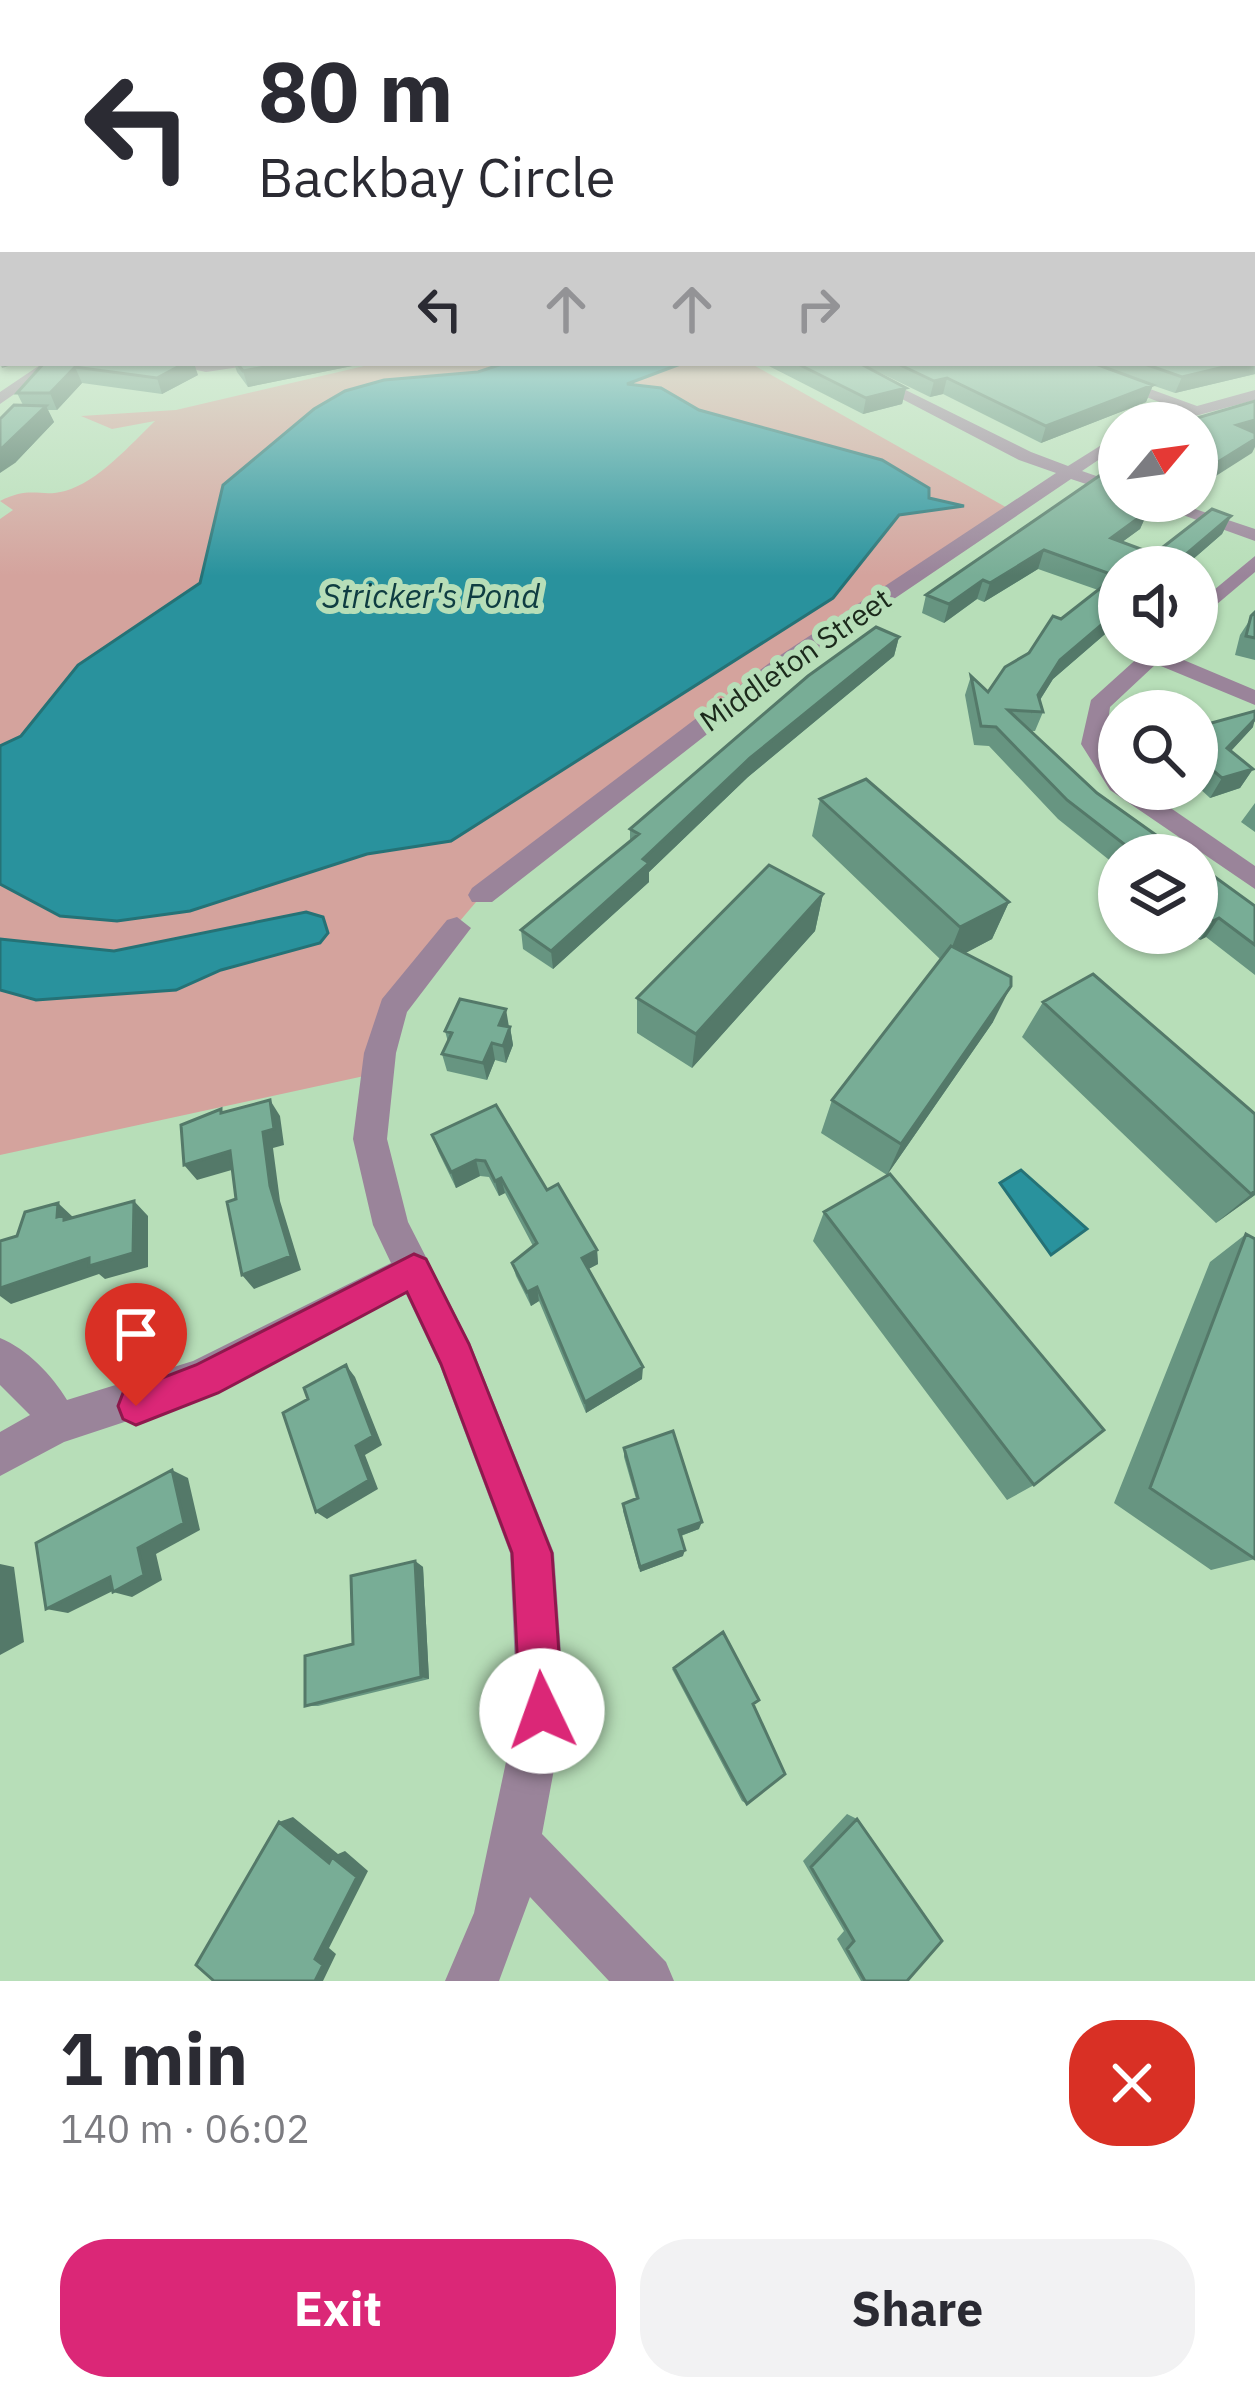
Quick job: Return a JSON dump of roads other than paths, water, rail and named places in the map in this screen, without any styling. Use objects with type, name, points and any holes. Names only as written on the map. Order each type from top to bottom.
[{"type":"street","points":[[900,391],[1098,483]]},
{"type":"street","points":[[1143,391],[1172,402]]},
{"type":"street","points":[[1218,404],[1255,395]]},
{"type":"street","name":"Middleton Street","points":[[472,1981],[500,1914],[542,1711],[532,1553],[456,1357],[391,1225],[370,1139],[378,1072],[393,1008],[469,911],[784,663],[1098,453]]},
{"type":"street","points":[[1216,522],[1255,535]]},
{"type":"street","points":[[1218,596],[1255,562]]},
{"type":"street","points":[[1115,690],[1142,666]]},
{"type":"street","points":[[1191,666],[1255,698]]},
{"type":"street","points":[[1098,711],[1098,756]]},
{"type":"street","points":[[1157,810],[1255,879]]},
{"type":"street","points":[[0,1455],[57,1423],[136,1406],[206,1380],[414,1270]]},
{"type":"street","points":[[0,1358],[43,1397],[57,1423]]},
{"type":"street","points":[[514,1844],[647,1981]]},
{"type":"water","name":"Stricker's Pond","points":[[344,391],[667,391],[699,410],[882,460],[929,488],[929,498],[964,506],[899,515],[833,598],[451,841],[367,854],[190,911],[117,921],[60,916],[0,884],[0,746],[21,736],[78,665],[200,583],[223,485],[314,409]]},
{"type":"water","points":[[306,912],[323,917],[328,933],[320,943],[221,970],[176,990],[36,1000],[0,990],[0,939],[114,951]]},
{"type":"water","points":[[1021,1170],[1087,1229],[1051,1255],[1000,1183]]}]
